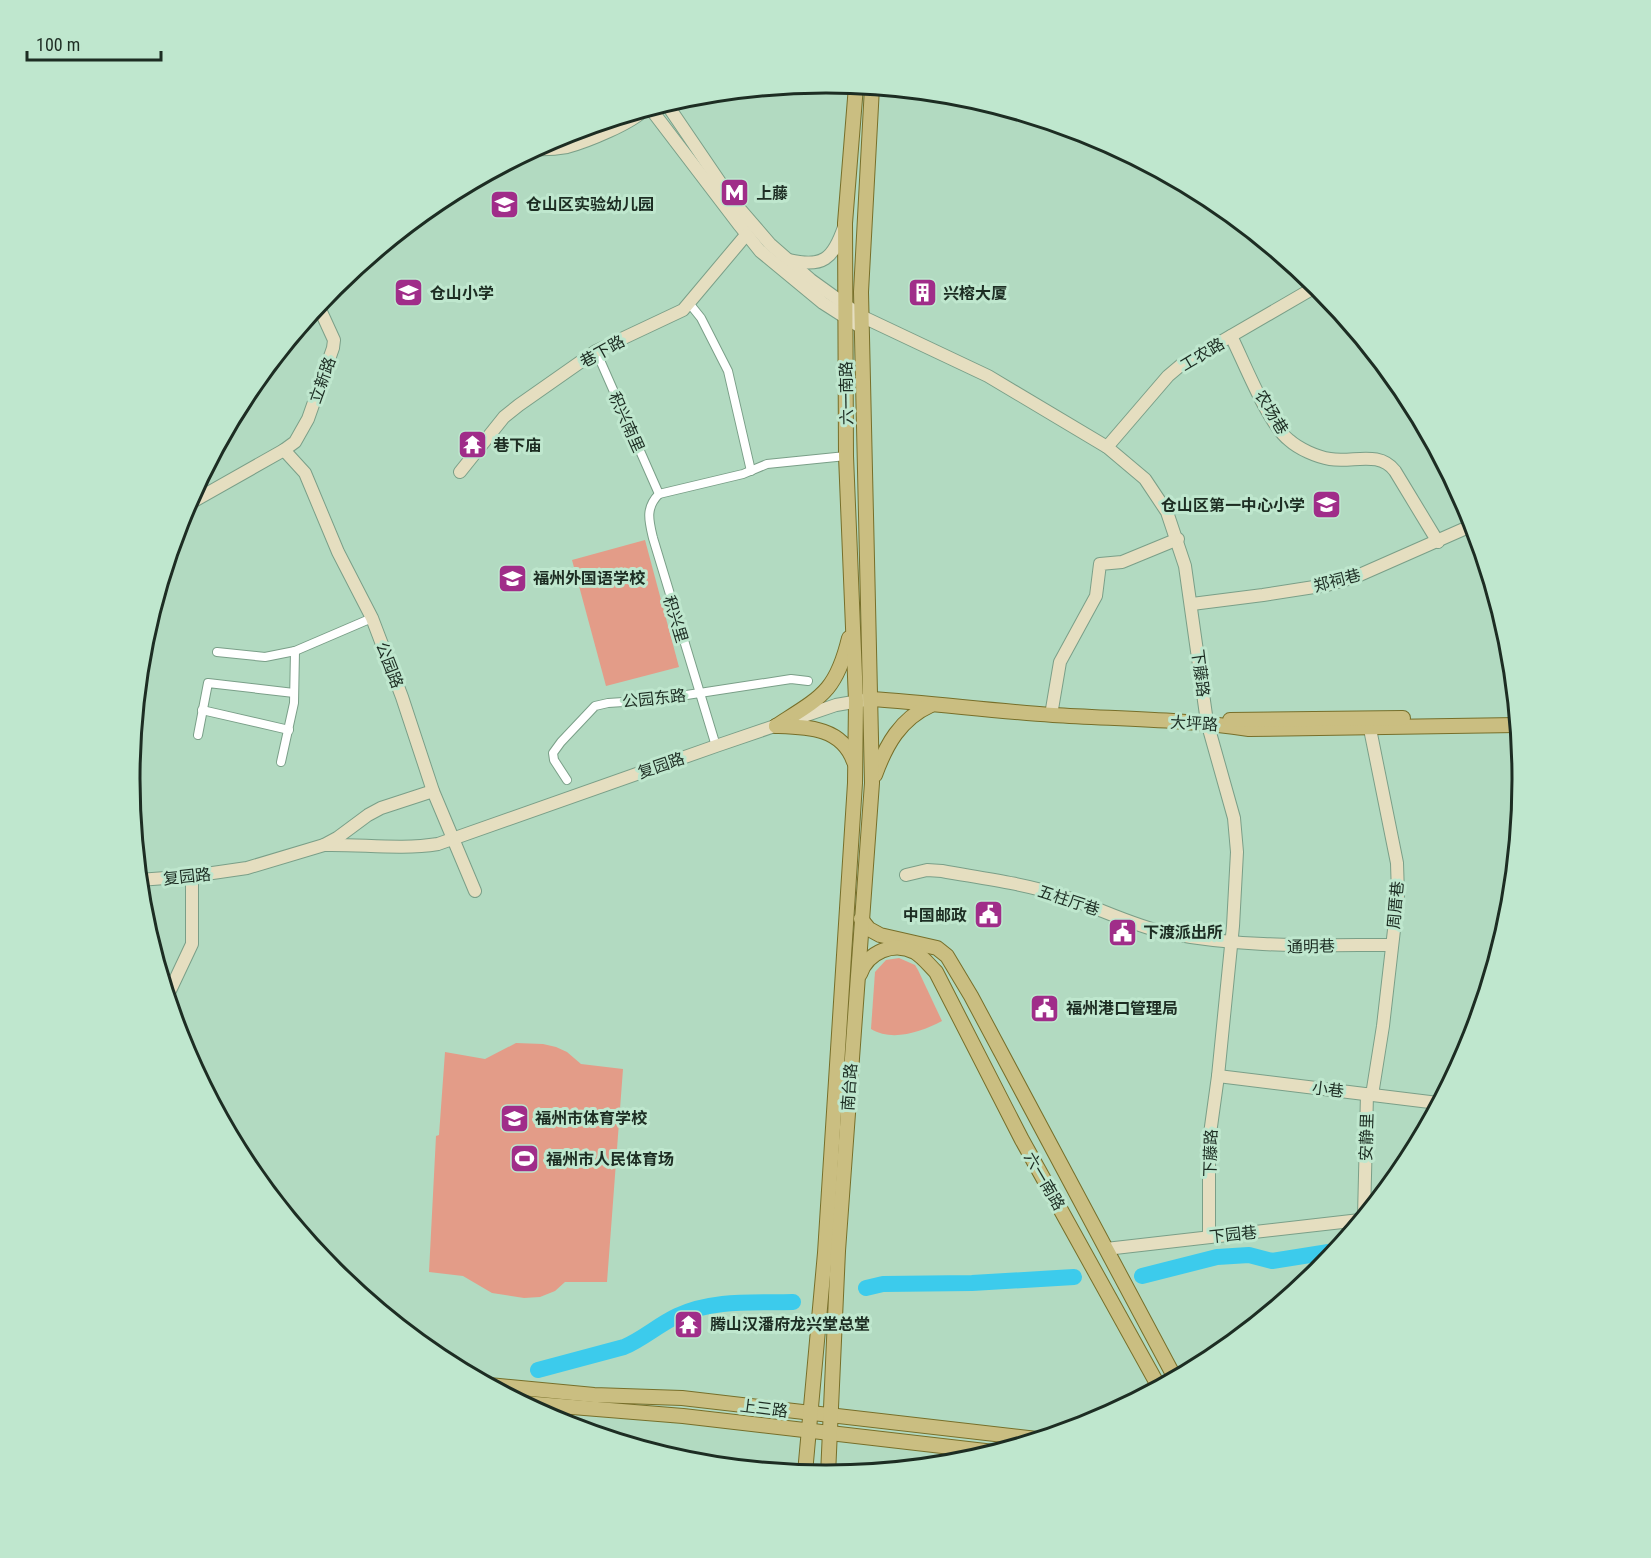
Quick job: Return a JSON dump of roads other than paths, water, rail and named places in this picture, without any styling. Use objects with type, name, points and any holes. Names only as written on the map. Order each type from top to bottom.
[{"type":"main road","name":"六一南路","points":[[855,94],[845,223],[845,303],[846,456],[856,701]]},
{"type":"main road","name":"六一南路","points":[[871,699],[861,322],[872,94]]},
{"type":"main road","points":[[776,726],[813,702],[833,682],[843,661],[853,621]]},
{"type":"main road","name":"大坪路","points":[[871,699],[1051,715],[1174,722],[1246,719],[1368,723]]},
{"type":"main road","name":"南台路","points":[[828,1465],[838,1251],[855,987],[872,783],[871,699]]},
{"type":"main road","name":"南台路","points":[[806,1465],[825,1253],[855,768],[856,701]]},
{"type":"main road","points":[[872,783],[886,747],[897,730],[915,714],[931,705]]},
{"type":"main road","points":[[1368,723],[1509,717]]},
{"type":"main road","points":[[1368,723],[1509,725]]},
{"type":"main road","points":[[776,726],[809,727],[833,735],[851,754],[855,768]]},
{"type":"main road","name":"六一南路","points":[[861,919],[869,929],[880,935],[937,948],[947,956],[971,996],[1171,1371]]},
{"type":"main road","name":"六一南路","points":[[855,987],[868,959],[881,950],[890,948],[914,952],[936,972],[1022,1140],[1155,1380]]},
{"type":"main road","name":"上三路","points":[[508,1387],[594,1395],[682,1398],[1019,1437]]},
{"type":"main road","name":"上三路","points":[[556,1410],[683,1416],[970,1449]]},
{"type":"street","points":[[671,111],[732,200],[758,231],[811,280],[845,303],[861,322]]},
{"type":"street","points":[[655,114],[746,235],[776,266],[823,303],[846,318],[861,322]]},
{"type":"street","points":[[556,148],[578,144],[625,123]]},
{"type":"street","points":[[788,260],[809,263],[827,258],[837,245],[845,223]]},
{"type":"street","name":"巷下路","points":[[460,472],[508,413],[596,351],[680,312],[746,235]]},
{"type":"street","name":"工农路","points":[[1107,447],[1174,370],[1308,291]]},
{"type":"street","points":[[689,303],[701,318],[728,371],[751,471]]},
{"type":"street","name":"立新路","points":[[200,498],[295,442],[308,419],[333,348],[334,340],[322,314]]},
{"type":"street","name":"下藤路","points":[[861,322],[988,376],[1107,447],[1151,486],[1167,512],[1178,539],[1192,604],[1207,722],[1236,830],[1237,880],[1218,1076],[1209,1141],[1209,1237]]},
{"type":"street","name":"农场巷","points":[[1231,336],[1274,422],[1287,439],[1327,459],[1372,459],[1388,464],[1395,471],[1438,542]]},
{"type":"street","name":"积兴南里","points":[[596,351],[658,494]]},
{"type":"street","name":"公园路","points":[[284,450],[305,473],[338,552],[372,618],[402,697],[433,791],[475,891]]},
{"type":"street","points":[[658,494],[751,471],[767,464],[846,456]]},
{"type":"street","name":"积兴里","points":[[658,494],[650,506],[649,520],[698,693],[716,746]]},
{"type":"street","name":"郑祠巷","points":[[1192,604],[1263,596],[1337,582],[1355,577],[1464,529]]},
{"type":"street","points":[[1051,715],[1060,662],[1096,596],[1100,564],[1122,562],[1178,539]]},
{"type":"street","points":[[217,652],[265,657],[295,651],[372,618]]},
{"type":"street","points":[[281,762],[294,693],[295,651]]},
{"type":"street","name":"公园东路","points":[[567,780],[554,760],[553,753],[595,706],[791,679],[808,681]]},
{"type":"street","points":[[198,735],[208,682],[294,693]]},
{"type":"street","name":"复园路","points":[[324,845],[417,846],[438,843],[836,705],[871,699]]},
{"type":"street","points":[[202,710],[288,729]]},
{"type":"street","name":"周厝巷","points":[[1368,723],[1397,863],[1398,886],[1383,1026],[1370,1094]]},
{"type":"street","name":"复园路","points":[[147,879],[247,868],[324,845],[381,808],[433,791]]},
{"type":"street","name":"五柱厅巷","points":[[906,875],[927,870],[942,871],[1037,889],[1154,930],[1231,942]]},
{"type":"street","points":[[172,986],[192,944],[192,876]]},
{"type":"street","name":"通明巷","points":[[1231,942],[1283,946],[1391,945]]},
{"type":"street","name":"小巷","points":[[1218,1076],[1430,1102]]},
{"type":"street","name":"安静里","points":[[1365,1203],[1370,1094]]},
{"type":"street","name":"下园巷","points":[[1106,1249],[1349,1221]]},
{"type":"waterway","points":[[1142,1276],[1217,1257],[1249,1255],[1272,1261],[1321,1253]]},
{"type":"waterway","points":[[866,1288],[883,1284],[972,1283],[1074,1277]]},
{"type":"waterway","points":[[538,1370],[624,1347],[677,1316],[705,1307],[734,1303],[793,1302]]},
{"type":"place","name":"上藤","points":[[735,193]]},
{"type":"place","name":"仓山区实验幼儿园","points":[[505,204]]},
{"type":"place","name":"仓山小学","points":[[409,293]]},
{"type":"place","name":"兴榕大厦","points":[[922,293]]},
{"type":"place","name":"巷下庙","points":[[472,445]]},
{"type":"place","name":"仓山区第一中心小学","points":[[1326,505]]},
{"type":"place","name":"福州外国语学校","points":[[512,578]]},
{"type":"place","name":"中国邮政","points":[[988,915]]},
{"type":"place","name":"下渡派出所","points":[[1122,932]]},
{"type":"place","name":"福州港口管理局","points":[[1045,1008]]},
{"type":"place","name":"福州市体育学校","points":[[514,1118]]},
{"type":"place","name":"福州市人民体育场","points":[[525,1159]]},
{"type":"place","name":"腾山汉潘府龙兴堂总堂","points":[[689,1324]]}]
